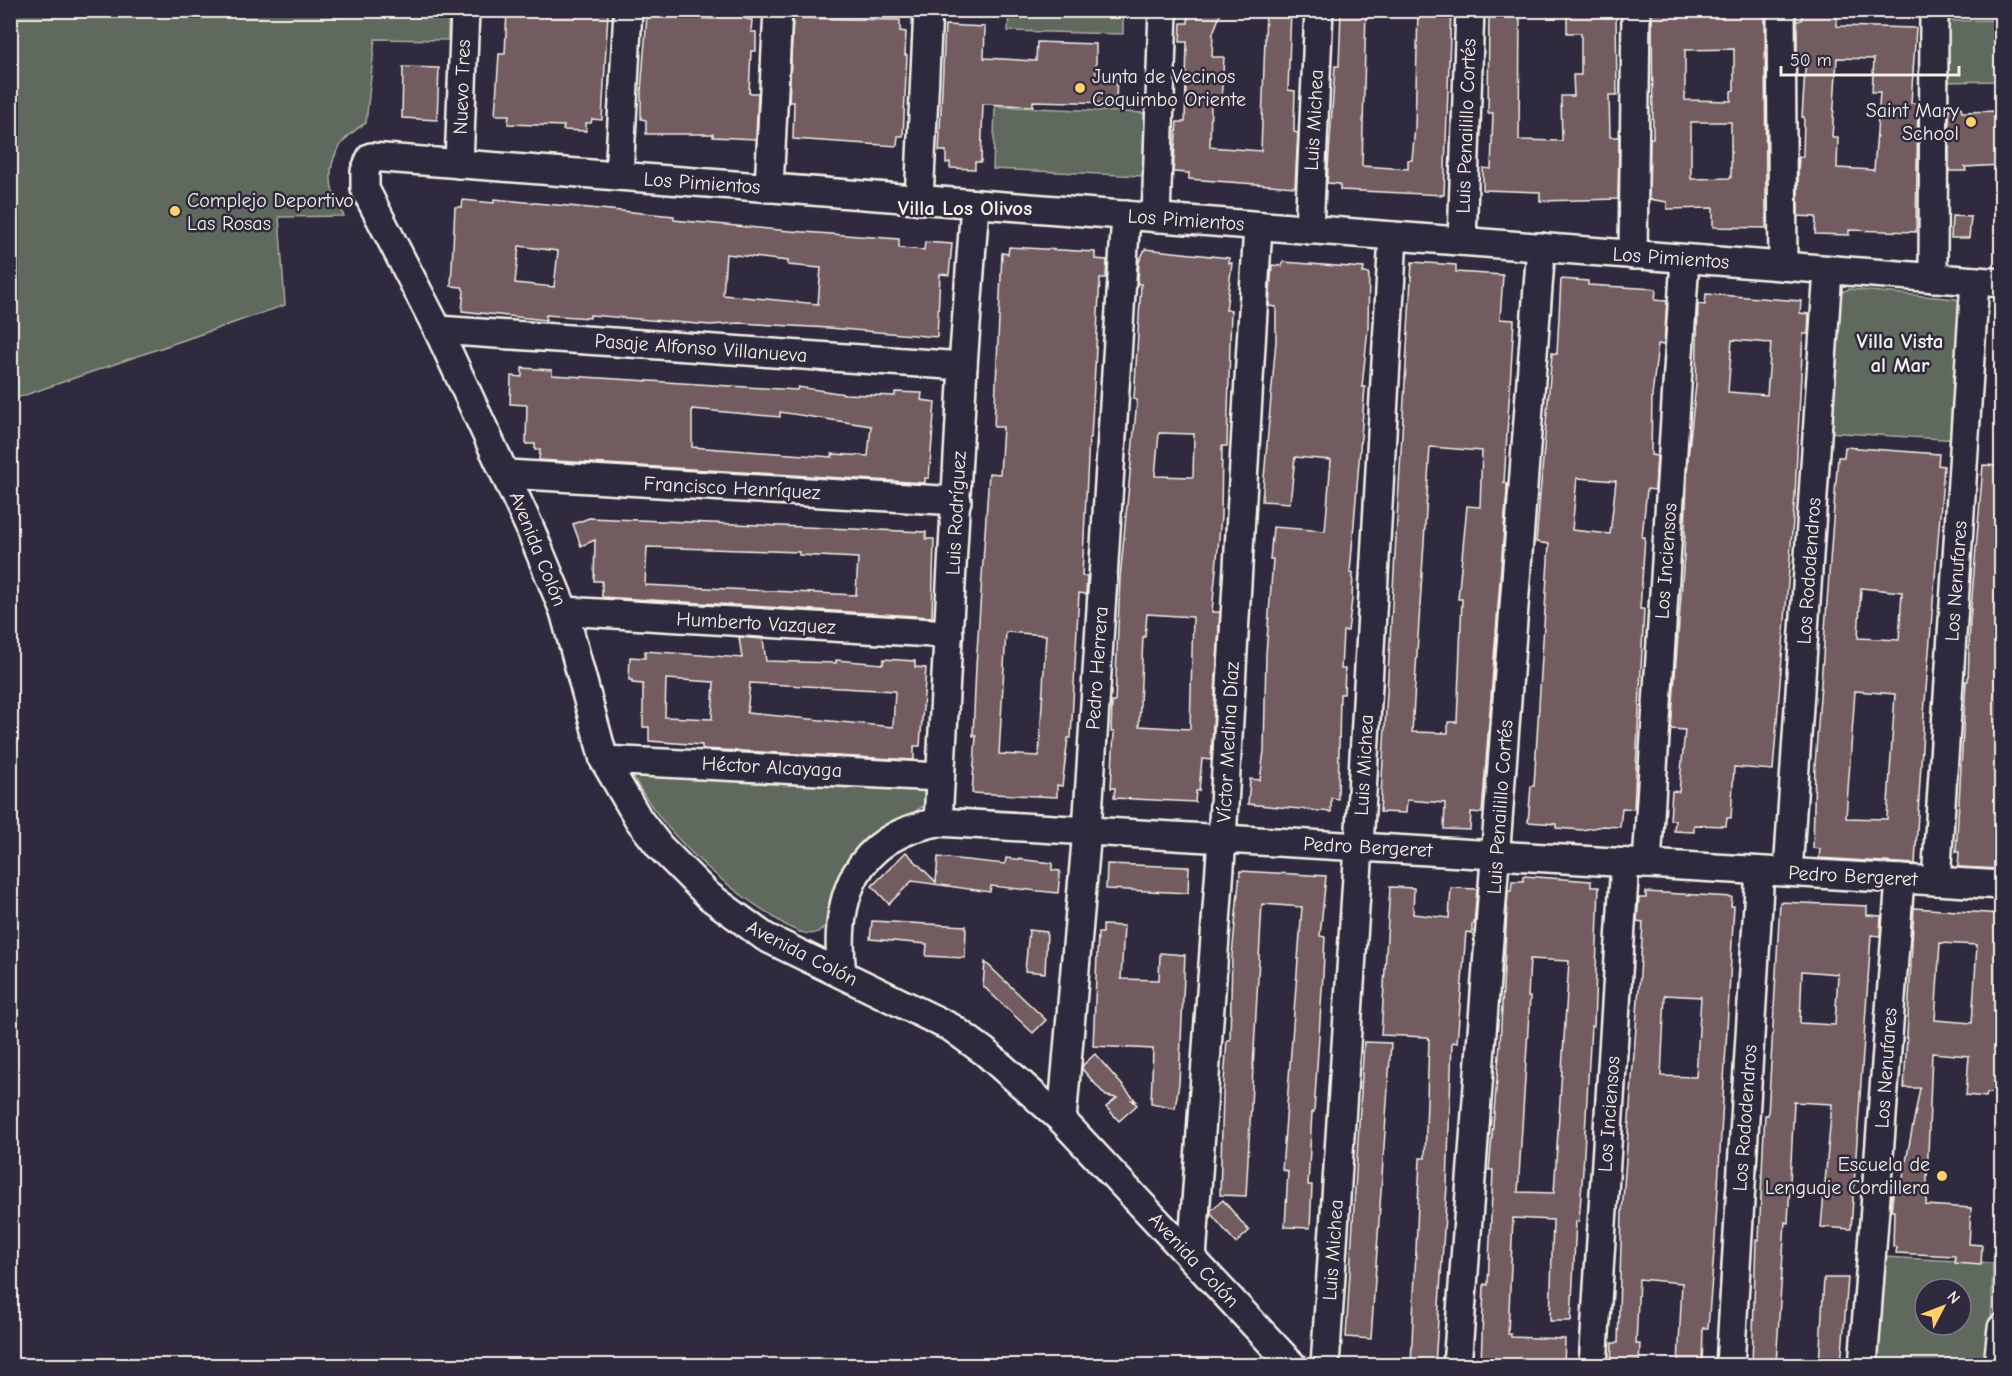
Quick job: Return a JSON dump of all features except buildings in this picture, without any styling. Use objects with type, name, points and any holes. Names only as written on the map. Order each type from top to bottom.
[{"type":"street","name":"Nuevo Tres","points":[[459,164],[465,10]]},
{"type":"street","points":[[619,176],[628,10]]},
{"type":"street","points":[[769,188],[778,10]]},
{"type":"street","points":[[919,200],[928,10]]},
{"type":"street","points":[[1156,218],[1163,10]]},
{"type":"street","name":"Luis Michea","points":[[1309,230],[1319,10]]},
{"type":"street","name":"Luis Penailillo Cortés","points":[[1462,241],[1470,10]]},
{"type":"street","points":[[1633,255],[1636,10]]},
{"type":"street","points":[[1781,10],[1783,266]]},
{"type":"street","points":[[1933,278],[1934,10]]},
{"type":"street","name":"Los Pimientos","points":[[371,157],[1988,282]]},
{"type":"street","name":"Avenida Colón","points":[[371,157],[365,171],[365,189],[438,330],[507,474],[564,611],[604,760],[633,810],[660,847],[709,896],[765,938],[952,1028],[985,1052],[1062,1120],[1293,1365]]},
{"type":"street","name":"Luis Rodríguez","points":[[938,822],[963,366],[975,204]]},
{"type":"street","name":"Pedro Herrera","points":[[1062,1120],[1087,830],[1126,215]]},
{"type":"street","name":"Víctor Medina Díaz","points":[[1192,1258],[1222,838],[1258,226]]},
{"type":"street","name":"Luis Michea","points":[[1325,1365],[1359,847],[1393,236]]},
{"type":"street","name":"Luis Penailillo Cortés","points":[[1457,1365],[1541,248]]},
{"type":"street","name":"Los Inciensos","points":[[1593,1365],[1685,259]]},
{"type":"street","name":"Los Rododendros","points":[[1788,872],[1828,270]]},
{"type":"street","name":"Los Nenufares","points":[[1936,881],[1988,282]]},
{"type":"street","name":"Pasaje Alfonso Villanueva","points":[[438,330],[963,366]]},
{"type":"street","name":"Francisco Henríquez","points":[[507,474],[957,501]]},
{"type":"street","name":"Humberto Vazquez","points":[[564,611],[949,634]]},
{"type":"street","name":"Héctor Alcayaga","points":[[604,760],[940,777]]},
{"type":"street","name":"Pedro Bergeret","points":[[842,974],[839,945],[843,900],[857,871],[881,844],[916,825],[938,822],[2001,885]]},
{"type":"street","name":"Los Rododendros","points":[[1730,1365],[1761,871]]},
{"type":"street","name":"Los Nenufares","points":[[1863,1365],[1900,879]]},
{"type":"street","points":[[1998,1365],[2001,1328]]},
{"type":"green space","name":"Complejo Deportivo Las Rosas","points":[[10,11],[448,11],[448,40],[375,39],[366,123],[343,142],[332,164],[332,189],[344,216],[279,217],[285,305],[11,400]]},
{"type":"green space","points":[[1009,11],[1123,11],[1123,34],[1008,31]]},
{"type":"green space","points":[[2001,20],[2001,81],[1942,82],[1943,21]]},
{"type":"green space","points":[[995,106],[1145,113],[1143,176],[993,169]]},
{"type":"green space","points":[[1849,289],[1956,299],[1964,304],[1960,440],[1826,432],[1839,293]]},
{"type":"green space","points":[[628,767],[926,789],[927,801],[915,811],[879,828],[857,848],[838,877],[826,925],[821,930],[809,934],[797,931],[779,921],[708,868],[671,831],[655,811]]},
{"type":"green space","points":[[1883,1257],[1993,1263],[1990,1365],[1874,1366]]},
{"type":"place","name":"Junta de Vecinos Coquimbo Oriente","points":[[1080,88]]},
{"type":"place","name":"Saint Mary School","points":[[1971,122]]},
{"type":"place","name":"Complejo Deportivo Las Rosas","points":[[175,211]]},
{"type":"place","name":"Escuela de Lenguaje Cordillera","points":[[1942,1176]]},
{"type":"district","name":"Villa Los Olivos","points":[[965,208]]},
{"type":"district","name":"Villa Vista al Mar","points":[[1900,353]]}]
